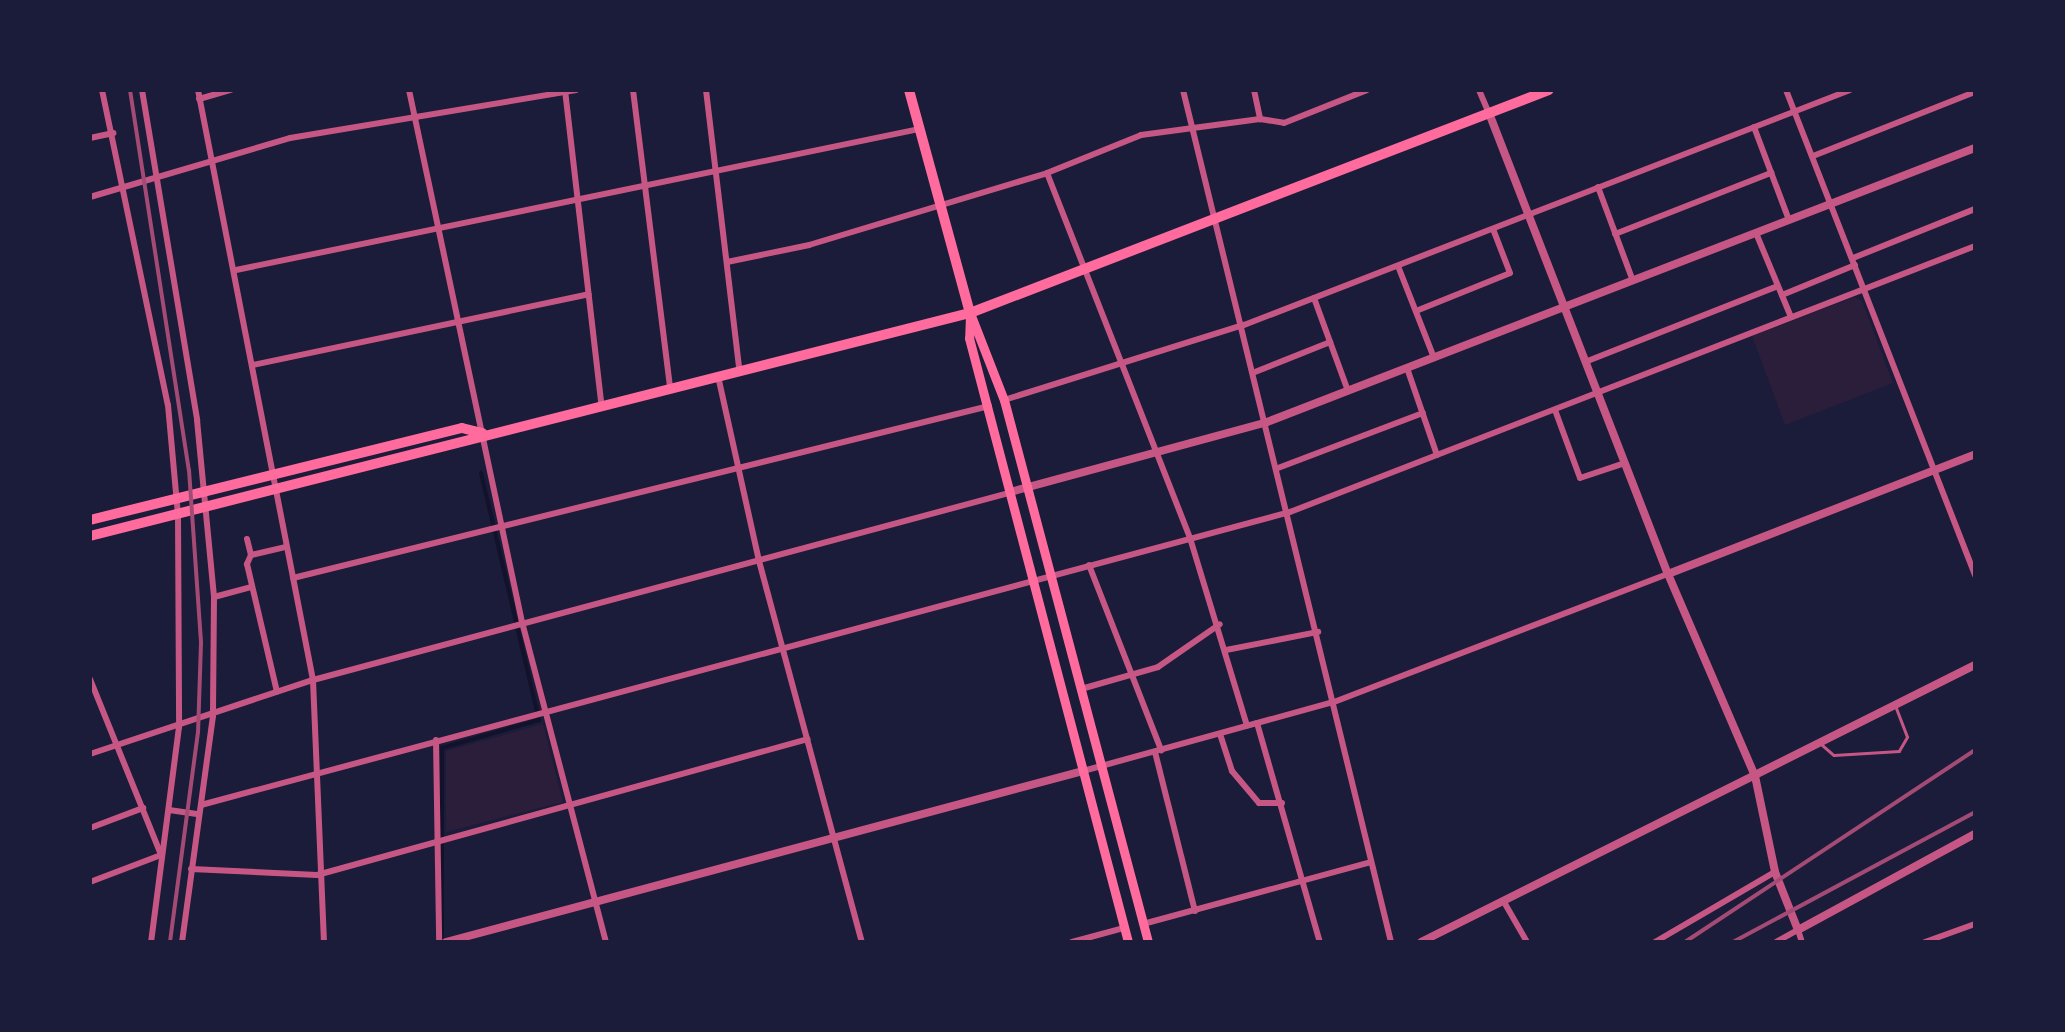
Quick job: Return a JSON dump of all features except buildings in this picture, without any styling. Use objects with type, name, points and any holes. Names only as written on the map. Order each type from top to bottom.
[{"type":"highway","points":[[909,90],[970,313]]},
{"type":"highway","points":[[90,536],[466,444],[482,433],[602,402],[970,313],[1549,90]]},
{"type":"highway","points":[[90,520],[462,428],[482,433]]},
{"type":"main road","points":[[970,313],[1004,400],[1148,942]]},
{"type":"main road","points":[[970,313],[970,338],[1128,942]]},
{"type":"street","points":[[102,90],[168,405],[178,515],[179,726],[151,942]]},
{"type":"street","points":[[142,90],[205,492],[214,596],[213,716],[182,942]]},
{"type":"street","points":[[230,90],[198,94],[236,270],[314,680],[322,772],[324,942]]},
{"type":"street","points":[[409,90],[522,622],[606,942]]},
{"type":"street","points":[[90,197],[210,158],[414,116],[576,90]]},
{"type":"street","points":[[633,90],[670,385]]},
{"type":"street","points":[[706,90],[739,368]]},
{"type":"street","points":[[1183,90],[1290,512],[1390,942]]},
{"type":"street","points":[[1254,90],[1260,119]]},
{"type":"street","points":[[727,262],[1047,173],[1141,135],[1260,119],[1284,122],[1367,90]]},
{"type":"street","points":[[1479,90],[1668,574],[1755,776],[1775,872],[1802,942]]},
{"type":"street","points":[[1786,90],[1975,574]]},
{"type":"street","points":[[1004,400],[1244,325],[1850,90]]},
{"type":"street","points":[[565,91],[583,200],[602,402]]},
{"type":"street","points":[[1813,156],[1975,91]]},
{"type":"street","points":[[1754,127],[1789,220]]},
{"type":"street","points":[[236,270],[440,233],[919,130]]},
{"type":"street","points":[[90,138],[113,133]]},
{"type":"street","points":[[90,754],[314,680],[1267,422],[1975,148]]},
{"type":"street","points":[[1616,234],[1771,172]]},
{"type":"street","points":[[1047,173],[1190,538],[1220,624],[1247,726]]},
{"type":"street","points":[[1598,188],[1633,281]]},
{"type":"street","points":[[1782,294],[1975,209]]},
{"type":"street","points":[[1416,311],[1510,273],[1493,229]]},
{"type":"street","points":[[1756,234],[1791,316]]},
{"type":"street","points":[[200,805],[1290,512],[1975,246]]},
{"type":"street","points":[[1398,265],[1434,358]]},
{"type":"street","points":[[1585,362],[1778,286]]},
{"type":"street","points":[[254,365],[589,294]]},
{"type":"street","points":[[1314,298],[1348,391]]},
{"type":"street","points":[[1255,372],[1330,342]]},
{"type":"street","points":[[1407,368],[1438,455]]},
{"type":"street","points":[[718,374],[759,561],[862,942]]},
{"type":"street","points":[[294,578],[988,406]]},
{"type":"street","points":[[1555,410],[1580,478],[1625,463]]},
{"type":"street","points":[[1278,468],[1423,413]]},
{"type":"street","points":[[436,740],[442,942],[1334,702],[1975,454]]},
{"type":"street","points":[[247,539],[252,587],[277,692]]},
{"type":"street","points":[[251,555],[286,547]]},
{"type":"street","points":[[1088,565],[1128,672],[1154,721],[1195,910]]},
{"type":"street","points":[[214,596],[252,587]]},
{"type":"street","points":[[1080,689],[1128,672],[1158,667],[1220,624]]},
{"type":"street","points":[[1226,650],[1318,632]]},
{"type":"street","points":[[1421,942],[1975,665]]},
{"type":"street","points":[[90,680],[120,744],[161,856]]},
{"type":"street","points":[[1257,723],[1320,942]]},
{"type":"street","points":[[1220,734],[1232,771],[1259,804],[1282,803]]},
{"type":"street","points":[[191,868],[323,872],[808,739]]},
{"type":"street","points":[[90,828],[143,808]]},
{"type":"street","points":[[169,810],[199,814]]},
{"type":"street","points":[[1776,942],[1975,834]]},
{"type":"street","points":[[90,882],[161,856]]},
{"type":"street","points":[[1143,924],[1304,884],[1371,862]]},
{"type":"street","points":[[1656,942],[1775,872]]},
{"type":"street","points":[[1504,902],[1527,942]]},
{"type":"street","points":[[1925,942],[1975,924]]},
{"type":"street","points":[[1072,942],[1125,928]]},
{"type":"street","points":[[1959,929],[1963,942]]},
{"type":"lane","points":[[1820,742],[1834,755],[1899,752],[1907,737],[1894,705]]},
{"type":"shaded area","points":[[1855,297],[1862,301],[1893,383],[1785,425],[1752,336]]},
{"type":"shaded area","points":[[543,724],[563,802],[446,832],[446,751]]},
{"type":"waterway","points":[[442,942],[442,748],[539,720],[481,473]]},
{"type":"railway","points":[[130,90],[189,470],[201,643],[198,732],[170,942]]},
{"type":"railway","points":[[1685,942],[1975,750]]},
{"type":"railway","points":[[1733,942],[1975,812]]}]
